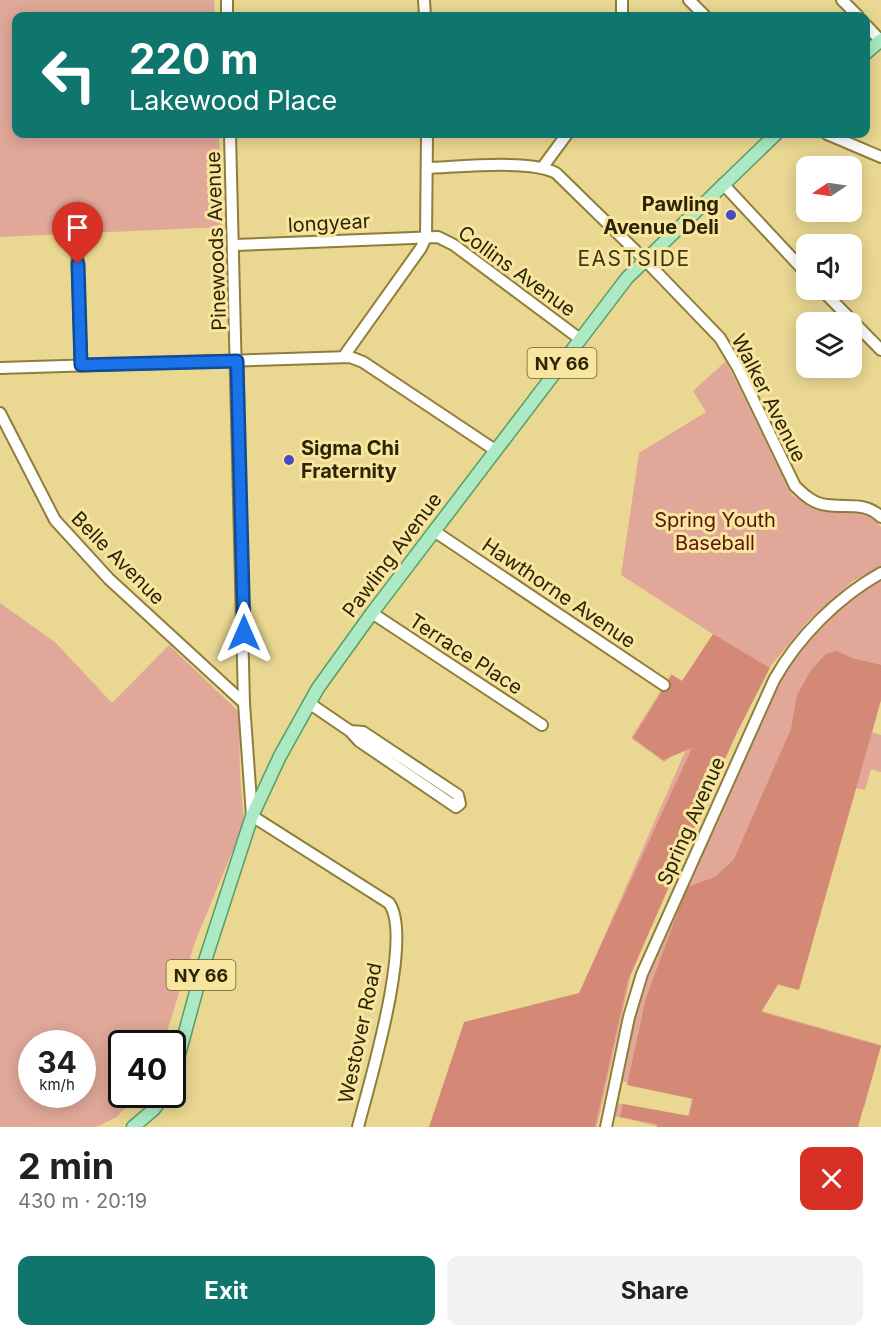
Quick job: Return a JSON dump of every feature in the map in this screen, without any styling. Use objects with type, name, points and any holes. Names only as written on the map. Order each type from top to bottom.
[{"type":"main road","name":"Pawling Avenue","points":[[186,1030],[202,970],[252,816],[309,703],[372,613],[580,339],[644,259],[772,138]]},
{"type":"main road","points":[[133,1127],[155,1108]]},
{"type":"street","points":[[689,0],[701,12]]},
{"type":"street","points":[[842,0],[854,12]]},
{"type":"street","name":"Pinewoods Avenue","points":[[230,138],[244,703],[252,816]]},
{"type":"street","name":"Collins Avenue","points":[[427,138],[426,237],[438,237],[454,245],[580,339]]},
{"type":"street","points":[[542,168],[564,138]]},
{"type":"street","points":[[836,138],[881,157]]},
{"type":"street","name":"Walker Avenue","points":[[427,168],[525,165],[556,172],[720,338],[738,368],[795,486],[806,498],[827,505],[846,504],[866,508],[881,517]]},
{"type":"street","points":[[723,184],[796,262]]},
{"type":"street","points":[[344,356],[421,248],[426,237]]},
{"type":"street","name":"longyear","points":[[234,245],[426,237]]},
{"type":"street","points":[[77,244],[81,365]]},
{"type":"street","points":[[832,300],[881,350]]},
{"type":"street","points":[[0,368],[344,356],[363,362],[495,450]]},
{"type":"street","name":"Belle Avenue","points":[[0,413],[55,520],[110,579],[244,703]]},
{"type":"street","name":"Hawthorne Avenue","points":[[434,531],[664,686]]},
{"type":"street","name":"Spring Avenue","points":[[606,1127],[629,1017],[642,974],[774,680],[795,647],[822,619],[864,583],[881,573]]},
{"type":"street","name":"Terrace Place","points":[[372,613],[542,725]]},
{"type":"street","points":[[309,703],[351,731],[359,741],[456,807],[460,804],[458,795],[363,732],[351,731]]},
{"type":"street","name":"Westover Road","points":[[252,816],[323,859],[388,903],[393,910],[397,926],[391,992],[358,1127]]},
{"type":"green space","points":[[0,0],[214,0],[215,12],[12,12],[12,138],[219,138],[222,227],[0,237]]},
{"type":"green space","name":"Spring Youth Baseball","points":[[726,361],[792,495],[818,506],[865,511],[881,527],[881,567],[853,581],[808,621],[769,668],[712,784],[631,975],[597,1127],[543,1127],[579,994],[688,745],[664,762],[631,738],[671,674],[682,681],[714,635],[621,575],[639,453],[706,412],[693,391]]},
{"type":"green space","points":[[881,580],[881,700],[872,732],[881,735],[881,772],[871,769],[865,790],[856,788],[798,990],[778,985],[762,1011],[881,1045],[864,1108],[739,1072],[723,1127],[660,1127],[615,1116],[617,1103],[688,1116],[692,1098],[620,1081],[645,978],[784,670],[828,620],[853,598]]},
{"type":"green space","points":[[0,603],[55,642],[112,703],[169,645],[239,712],[244,823],[195,942],[167,1030],[108,1030],[108,1108],[126,1108],[115,1118],[96,1127],[0,1127]]},
{"type":"shaded area","points":[[713,634],[770,668],[737,732],[628,980],[595,1127],[429,1127],[464,1022],[579,993],[692,748],[663,760],[633,738],[672,675],[682,681]]},
{"type":"shaded area","points":[[837,651],[852,658],[881,665],[881,700],[799,990],[778,984],[761,1012],[881,1046],[858,1127],[657,1127],[657,1124],[620,1117],[623,1104],[689,1116],[693,1099],[627,1085],[646,998],[687,887],[715,877],[734,859],[791,729],[797,695],[811,670],[826,654]]},
{"type":"place","name":"Pawling Avenue Deli","points":[[731,215]]},
{"type":"place","name":"Sigma Chi Fraternity","points":[[289,460]]},
{"type":"district","name":"EASTSIDE","points":[[634,258]]},
{"type":"route","points":[[78,264],[81,365],[237,361],[244,633]]}]
